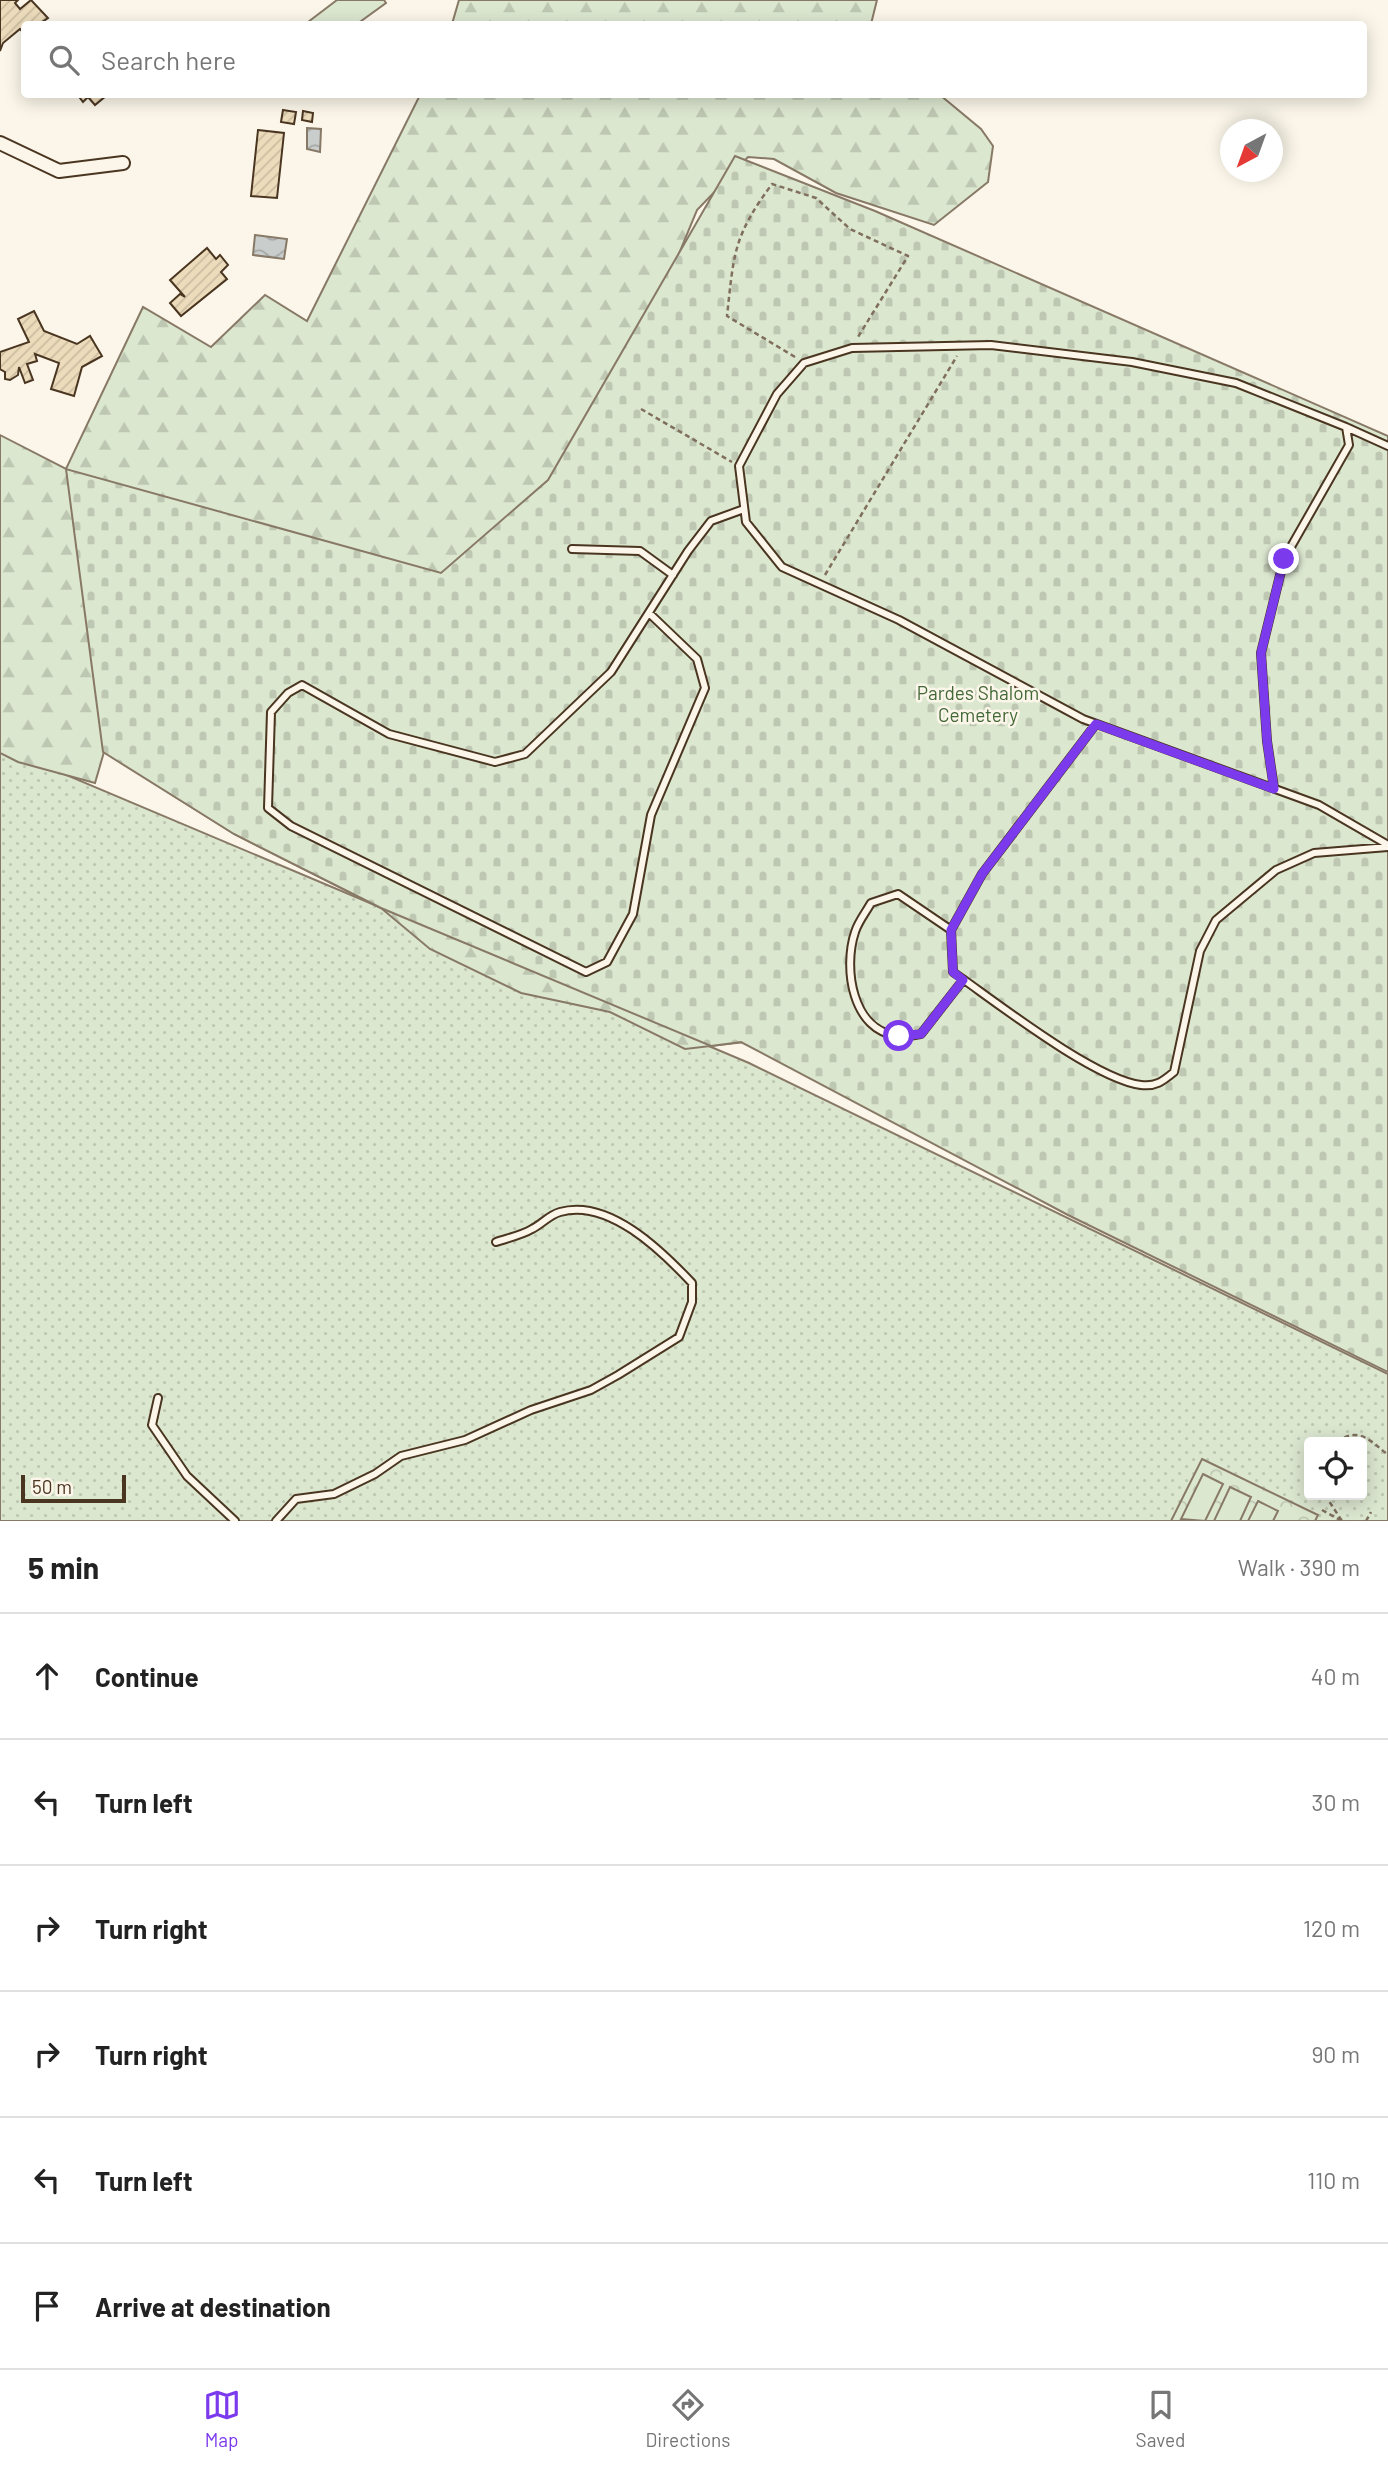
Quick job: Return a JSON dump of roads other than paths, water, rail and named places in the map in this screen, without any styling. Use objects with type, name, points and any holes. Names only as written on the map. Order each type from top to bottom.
[{"type":"street","points":[[0,143],[59,171],[123,163]]},
{"type":"lane","points":[[1388,446],[1236,383],[1132,362],[991,345],[852,348],[804,363],[777,394],[739,466],[746,522],[782,567],[899,620],[1096,724],[1320,805],[1388,846]]},
{"type":"lane","points":[[1274,789],[1267,741],[1261,653],[1284,559],[1349,445],[1346,428]]},
{"type":"lane","points":[[649,612],[696,659],[705,688],[651,815],[633,914],[607,962],[586,972],[291,827],[268,808],[271,712],[288,694],[302,685],[389,734],[495,761],[525,754],[611,673],[649,612],[673,575],[711,521],[744,509]]},
{"type":"lane","points":[[572,549],[640,551],[673,575]]},
{"type":"lane","points":[[1096,724],[982,874],[951,930],[953,972],[1108,1077],[1142,1086],[1160,1084],[1174,1072],[1200,951],[1216,920],[1276,870],[1314,853],[1388,846]]},
{"type":"lane","points":[[951,930],[898,894],[872,903],[855,931],[849,971],[860,1011],[880,1030],[899,1036],[921,1034],[963,980]]},
{"type":"lane","points":[[276,1521],[296,1499],[334,1494],[375,1475],[401,1456],[465,1440],[540,1406],[591,1390],[679,1337],[692,1302],[692,1283],[630,1229],[601,1212],[574,1208],[556,1213],[531,1230],[496,1242]]},
{"type":"lane","points":[[158,1398],[152,1425],[170,1454],[187,1476],[235,1521]]},
{"type":"water","points":[[307,128],[321,129],[320,152],[307,149]]},
{"type":"water","points":[[255,235],[287,239],[284,259],[253,255]]},
{"type":"park label","name":"Pardes Shalom Cemetery","points":[[978,704]]}]
